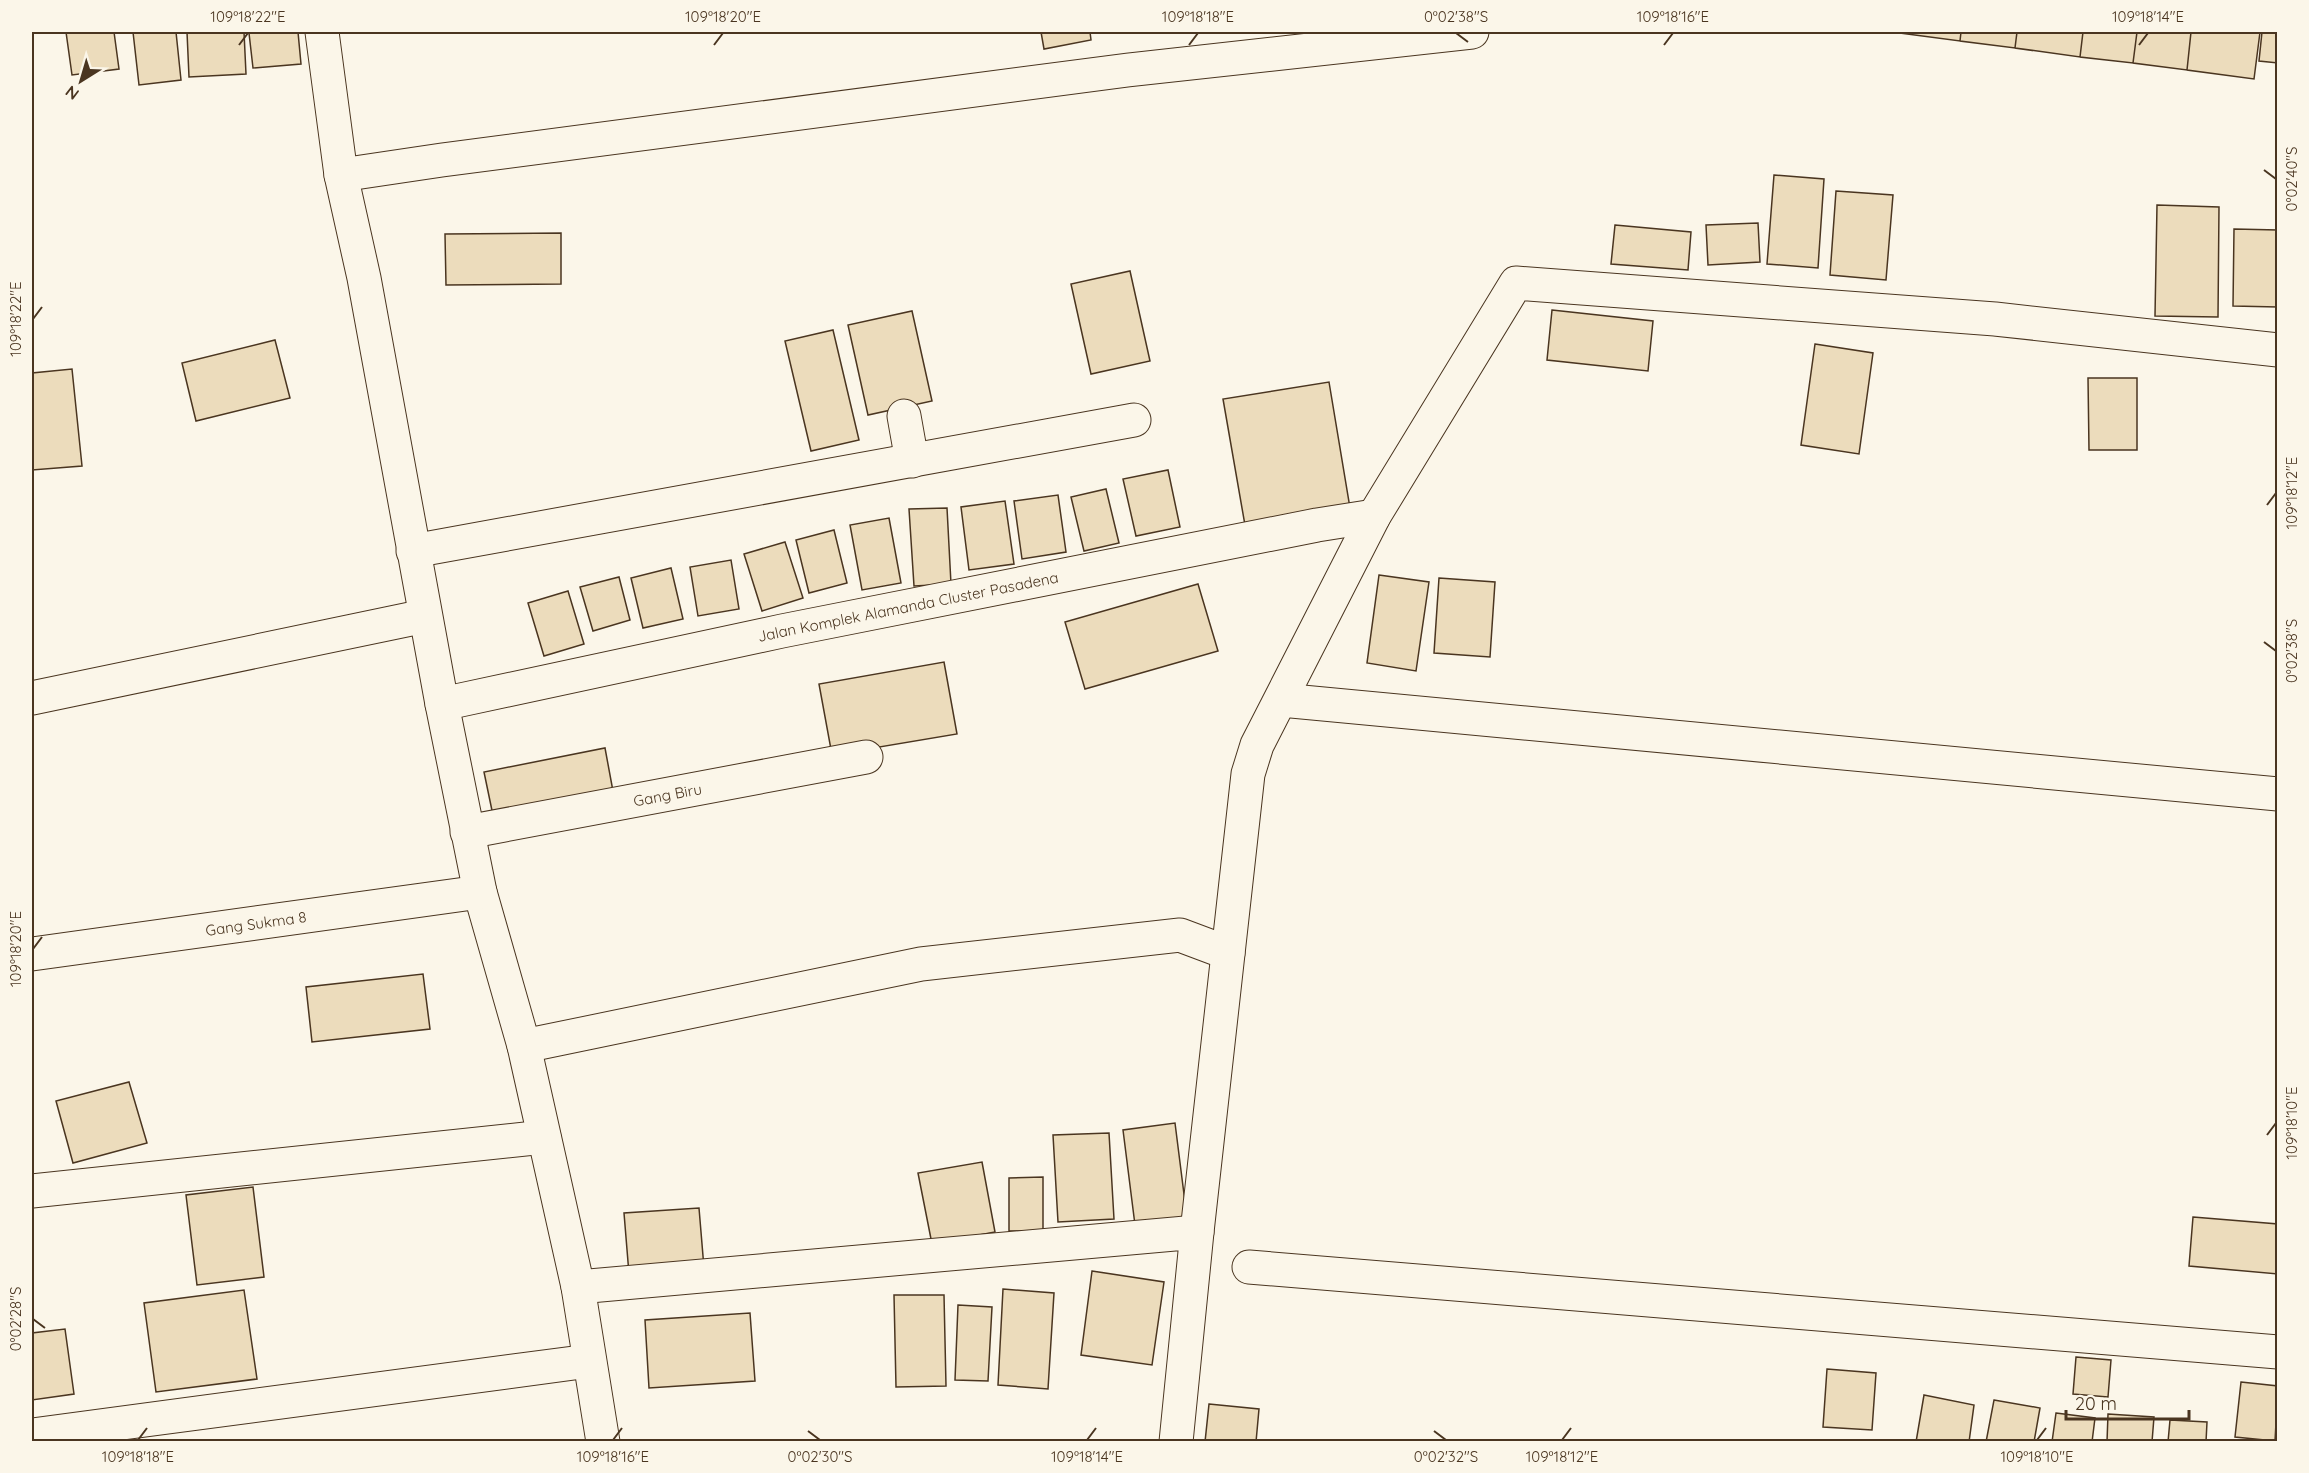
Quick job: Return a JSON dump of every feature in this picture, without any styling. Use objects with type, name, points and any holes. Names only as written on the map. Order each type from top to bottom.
[{"type":"street","points":[[322,32],[341,175],[364,278],[442,704],[480,892],[524,1046],[578,1287],[603,1442]]},
{"type":"street","points":[[341,175],[1128,70],[1472,32]]},
{"type":"street","points":[[1176,1442],[1248,774],[1257,745],[1374,516],[1516,283],[1995,319],[2277,350]]},
{"type":"street","points":[[904,416],[912,460]]},
{"type":"street","points":[[413,551],[1134,420]]},
{"type":"street","name":"Jalan Komplek Alamanda Cluster Pasadena","points":[[442,704],[782,631],[1317,525],[1374,516]]},
{"type":"street","points":[[32,698],[425,616]]},
{"type":"street","points":[[1281,700],[2277,794]]},
{"type":"street","name":"Gang Biru","points":[[468,832],[866,757]]},
{"type":"street","name":"Gang Sukma 8","points":[[32,954],[480,892]]},
{"type":"street","points":[[524,1046],[921,964],[1180,935],[1228,953]]},
{"type":"street","points":[[32,1191],[544,1137]]},
{"type":"street","points":[[578,1287],[1197,1232]]},
{"type":"street","points":[[1249,1267],[2277,1352]]},
{"type":"street","points":[[32,1436],[589,1361]]},
{"type":"building","points":[[66,32],[114,32],[119,69],[72,75]]},
{"type":"building","points":[[133,32],[176,32],[181,80],[139,85]]},
{"type":"building","points":[[187,32],[244,32],[246,74],[189,77]]},
{"type":"building","points":[[298,32],[301,64],[253,68],[249,33]]},
{"type":"building","points":[[1041,32],[1090,32],[1091,40],[1044,49]]},
{"type":"building","points":[[1892,32],[1961,32],[1960,41]]},
{"type":"building","points":[[1961,32],[2017,32],[2015,48],[1960,41]]},
{"type":"building","points":[[2017,32],[2083,32],[2080,57],[2015,48]]},
{"type":"building","points":[[2083,32],[2137,32],[2133,63],[2080,57]]},
{"type":"building","points":[[2137,32],[2191,32],[2187,70],[2133,63]]},
{"type":"building","points":[[2191,32],[2260,32],[2254,79],[2187,70]]},
{"type":"building","points":[[2262,32],[2278,32],[2278,63],[2259,61]]},
{"type":"building","points":[[1774,175],[1824,179],[1818,268],[1767,264]]},
{"type":"building","points":[[1836,191],[1893,195],[1886,280],[1830,275]]},
{"type":"building","points":[[2157,205],[2219,207],[2218,317],[2155,316]]},
{"type":"building","points":[[1758,223],[1760,262],[1708,265],[1706,225]]},
{"type":"building","points":[[1615,225],[1691,232],[1688,270],[1611,264]]},
{"type":"building","points":[[2234,229],[2278,230],[2278,307],[2233,306]]},
{"type":"building","points":[[561,233],[561,284],[446,285],[445,234]]},
{"type":"building","points":[[1130,271],[1150,361],[1091,374],[1071,284]]},
{"type":"building","points":[[1552,310],[1653,321],[1648,371],[1547,360]]},
{"type":"building","points":[[912,311],[932,401],[868,415],[848,325]]},
{"type":"building","points":[[833,330],[859,440],[811,451],[785,341]]},
{"type":"building","points":[[275,340],[290,398],[196,421],[182,363]]},
{"type":"building","points":[[1815,344],[1873,353],[1859,454],[1801,445]]},
{"type":"building","points":[[72,369],[82,466],[32,470],[32,373]]},
{"type":"building","points":[[2088,378],[2137,378],[2137,450],[2089,450]]},
{"type":"building","points":[[1329,382],[1351,514],[1246,531],[1223,399]]},
{"type":"building","points":[[1168,470],[1180,527],[1136,536],[1123,479]]},
{"type":"building","points":[[1106,489],[1119,543],[1084,551],[1071,497]]},
{"type":"building","points":[[1058,495],[1066,552],[1022,559],[1014,501]]},
{"type":"building","points":[[1005,501],[1014,564],[969,570],[961,507]]},
{"type":"building","points":[[947,508],[951,584],[914,586],[909,509]]},
{"type":"building","points":[[889,518],[901,583],[862,590],[850,525]]},
{"type":"building","points":[[834,530],[847,583],[809,593],[796,540]]},
{"type":"building","points":[[785,542],[803,598],[762,611],[744,554]]},
{"type":"building","points":[[731,560],[739,609],[698,616],[690,567]]},
{"type":"building","points":[[671,568],[683,619],[643,628],[631,578]]},
{"type":"building","points":[[1379,575],[1429,582],[1416,671],[1367,663]]},
{"type":"building","points":[[619,577],[630,620],[593,631],[580,587]]},
{"type":"building","points":[[1439,578],[1495,582],[1490,657],[1434,653]]},
{"type":"building","points":[[1198,584],[1218,651],[1085,689],[1065,622]]},
{"type":"building","points":[[568,591],[584,644],[544,656],[528,603]]},
{"type":"building","points":[[944,662],[957,734],[832,755],[819,684]]},
{"type":"building","points":[[605,748],[615,802],[495,825],[484,772]]},
{"type":"building","points":[[423,974],[430,1029],[312,1042],[306,987]]},
{"type":"building","points":[[129,1082],[147,1143],[73,1163],[56,1101]]},
{"type":"building","points":[[1175,1123],[1187,1218],[1135,1225],[1123,1130]]},
{"type":"building","points":[[1109,1133],[1114,1219],[1058,1222],[1053,1135]]},
{"type":"building","points":[[982,1162],[995,1232],[932,1244],[918,1173]]},
{"type":"building","points":[[1043,1177],[1043,1231],[1009,1231],[1009,1178]]},
{"type":"building","points":[[253,1187],[264,1277],[197,1285],[186,1195]]},
{"type":"building","points":[[699,1208],[704,1268],[629,1274],[624,1213]]},
{"type":"building","points":[[2193,1217],[2278,1224],[2278,1274],[2189,1266]]},
{"type":"building","points":[[1092,1271],[1164,1282],[1152,1365],[1081,1355]]},
{"type":"building","points":[[1003,1289],[1054,1293],[1048,1389],[998,1385]]},
{"type":"building","points":[[244,1290],[257,1379],[156,1392],[144,1303]]},
{"type":"building","points":[[894,1295],[944,1295],[946,1386],[896,1387]]},
{"type":"building","points":[[958,1305],[992,1307],[988,1381],[955,1380]]},
{"type":"building","points":[[750,1313],[755,1381],[649,1388],[645,1320]]},
{"type":"building","points":[[65,1329],[74,1394],[32,1400],[32,1333]]},
{"type":"building","points":[[2076,1357],[2111,1360],[2108,1397],[2073,1394]]},
{"type":"building","points":[[1827,1369],[1876,1373],[1872,1430],[1823,1427]]},
{"type":"building","points":[[2241,1382],[2278,1386],[2275,1441],[2235,1437]]},
{"type":"building","points":[[1924,1395],[1974,1405],[1969,1442],[1916,1442]]},
{"type":"building","points":[[1994,1400],[2040,1408],[2034,1442],[1986,1442]]},
{"type":"building","points":[[1209,1404],[1259,1409],[1256,1442],[1205,1442]]},
{"type":"building","points":[[2056,1413],[2095,1418],[2092,1442],[2052,1442]]},
{"type":"building","points":[[2108,1414],[2154,1417],[2152,1442],[2107,1442]]},
{"type":"building","points":[[2170,1420],[2207,1422],[2206,1442],[2168,1442]]}]
